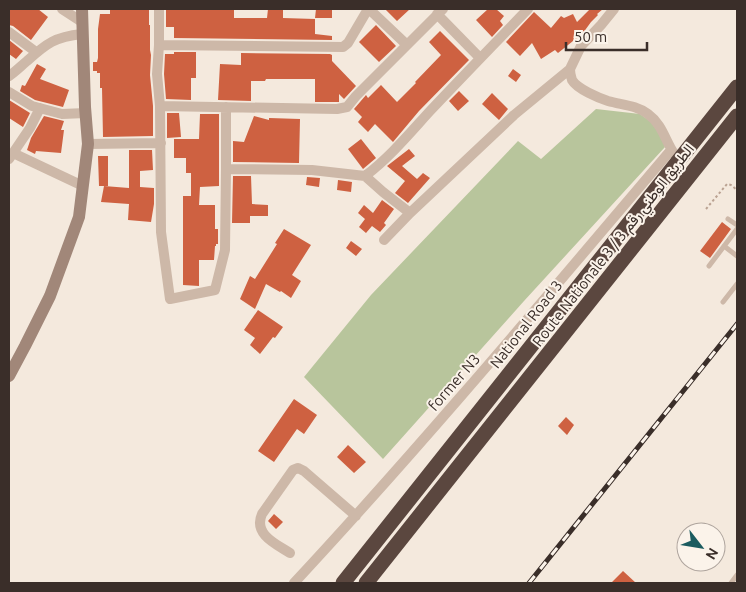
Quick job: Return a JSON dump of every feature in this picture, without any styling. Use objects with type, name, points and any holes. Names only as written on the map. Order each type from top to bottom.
[{"type":"highway","name":"National Road 3","points":[[343,583],[638,212],[675,155],[737,87]]},
{"type":"highway","name":"Route Nationale 3 / الطريق الوطني رقم 3","points":[[366,583],[737,116]]},
{"type":"highway","points":[[638,212],[652,224]]},
{"type":"street","points":[[62,9],[82,28]]},
{"type":"street","points":[[9,376],[50,296],[79,217],[88,144],[82,9]]},
{"type":"street","points":[[159,9],[157,74],[161,143],[161,232],[170,299],[216,290],[225,250],[226,107]]},
{"type":"street","points":[[159,45],[343,47],[348,43],[368,9],[407,45]]},
{"type":"street","points":[[366,176],[394,151],[528,9]]},
{"type":"street","points":[[384,240],[514,115],[570,69],[581,46],[614,9]]},
{"type":"street","points":[[160,106],[337,109],[347,107],[440,12],[480,58]]},
{"type":"street","points":[[10,74],[53,40],[67,36],[82,28]]},
{"type":"street","points":[[9,32],[36,52]]},
{"type":"street","points":[[570,69],[573,81],[581,89],[607,101],[632,105],[648,114],[661,127],[675,155]]},
{"type":"street","points":[[9,92],[32,106],[62,114],[86,113]]},
{"type":"street","points":[[40,108],[30,128],[11,156],[82,186]]},
{"type":"street","points":[[88,144],[161,143]]},
{"type":"street","name":"former N3","points":[[294,583],[356,516],[675,155]]},
{"type":"street","points":[[226,169],[312,170],[366,176],[410,213]]},
{"type":"street","points":[[290,553],[264,535],[259,523],[262,514],[293,470],[298,468],[304,470],[356,516]]},
{"type":"lane","points":[[709,266],[737,227],[728,219]]},
{"type":"lane","points":[[724,246],[737,256]]},
{"type":"lane","points":[[723,302],[737,284]]},
{"type":"lane","points":[[731,583],[737,575]]},
{"type":"path","points":[[706,209],[727,184],[737,190]]},
{"type":"green space","points":[[596,109],[640,114],[658,127],[665,147],[383,459],[304,377],[371,295],[518,141],[541,159]]},
{"type":"building","points":[[9,9],[38,9],[48,17],[31,40],[9,25]]},
{"type":"building","points":[[110,9],[149,9],[153,136],[103,137],[100,73],[93,71],[93,62],[97,62],[98,58],[100,14],[110,14]]},
{"type":"building","points":[[166,9],[234,9],[234,18],[267,18],[268,9],[283,9],[283,18],[315,19],[315,34],[332,36],[332,40],[174,38],[174,27],[166,27]]},
{"type":"building","points":[[316,9],[332,9],[332,18],[315,18]]},
{"type":"building","points":[[385,9],[410,9],[397,21]]},
{"type":"building","points":[[488,9],[496,9],[504,16],[500,21],[503,25],[492,37],[476,20]]},
{"type":"building","points":[[590,9],[603,9],[583,33],[558,53],[555,50],[541,59],[532,43],[520,56],[506,42],[534,12],[551,28],[561,16],[564,18],[573,14],[577,22]]},
{"type":"building","points":[[376,25],[396,46],[379,62],[359,42]]},
{"type":"building","points":[[440,31],[469,60],[419,111],[393,142],[375,124],[368,132],[358,122],[362,117],[354,109],[366,95],[368,98],[381,85],[397,102],[441,55],[429,42]]},
{"type":"building","points":[[9,40],[23,51],[16,59],[9,54]]},
{"type":"building","points":[[174,52],[196,52],[196,78],[191,78],[191,100],[166,99],[165,54],[174,54]]},
{"type":"building","points":[[241,53],[330,54],[332,55],[332,61],[356,86],[344,99],[339,94],[339,102],[315,102],[315,79],[266,79],[265,81],[251,81],[251,101],[218,100],[220,64],[241,65]]},
{"type":"building","points":[[37,64],[46,69],[40,79],[69,90],[63,107],[35,100],[20,91],[22,85],[25,86]]},
{"type":"building","points":[[513,69],[521,75],[516,82],[508,76]]},
{"type":"building","points":[[459,91],[469,101],[458,111],[449,101]]},
{"type":"building","points":[[492,93],[508,109],[499,120],[482,104]]},
{"type":"building","points":[[9,100],[30,113],[23,127],[9,118]]},
{"type":"building","points":[[167,113],[179,113],[181,137],[167,138]]},
{"type":"building","points":[[200,114],[219,114],[219,186],[200,187],[199,205],[215,205],[215,229],[218,229],[218,244],[215,246],[214,260],[199,260],[199,286],[183,285],[183,196],[191,196],[191,173],[186,173],[186,158],[174,158],[174,139],[199,139]]},
{"type":"building","points":[[44,116],[64,121],[61,130],[64,130],[61,153],[36,151],[35,154],[27,150],[31,138]]},
{"type":"building","points":[[254,116],[269,120],[269,118],[300,119],[299,163],[233,162],[233,141],[244,142]]},
{"type":"building","points":[[361,139],[376,158],[363,169],[348,149]]},
{"type":"building","points":[[409,149],[415,156],[402,166],[417,179],[423,173],[430,178],[408,203],[395,193],[405,181],[387,166]]},
{"type":"building","points":[[129,150],[152,150],[153,170],[140,171],[140,187],[154,188],[151,222],[128,220],[129,204],[101,202],[104,186],[129,188]]},
{"type":"building","points":[[98,156],[108,156],[108,186],[99,186]]},
{"type":"building","points":[[233,176],[251,176],[252,204],[268,205],[268,216],[250,216],[250,223],[232,223]]},
{"type":"building","points":[[307,177],[320,178],[319,187],[306,185]]},
{"type":"building","points":[[338,180],[352,182],[351,192],[337,190]]},
{"type":"building","points":[[382,200],[394,209],[380,232],[372,226],[366,233],[359,227],[365,219],[358,213],[364,205],[373,213]]},
{"type":"building","points":[[722,222],[731,229],[710,258],[700,251]]},
{"type":"building","points":[[284,229],[311,245],[292,275],[301,281],[291,298],[266,284],[255,309],[240,299],[250,276],[255,279]]},
{"type":"building","points":[[351,241],[362,249],[356,256],[346,248]]},
{"type":"building","points":[[258,310],[283,327],[260,354],[250,345],[255,338],[244,330]]},
{"type":"building","points":[[294,399],[317,415],[304,434],[297,429],[274,462],[258,451]]},
{"type":"building","points":[[566,417],[574,425],[567,435],[558,426]]},
{"type":"building","points":[[348,445],[366,462],[354,473],[337,457]]},
{"type":"building","points":[[274,514],[283,522],[276,529],[268,521]]},
{"type":"building","points":[[623,571],[636,583],[611,583]]},
{"type":"railway","points":[[529,583],[737,324]]}]
